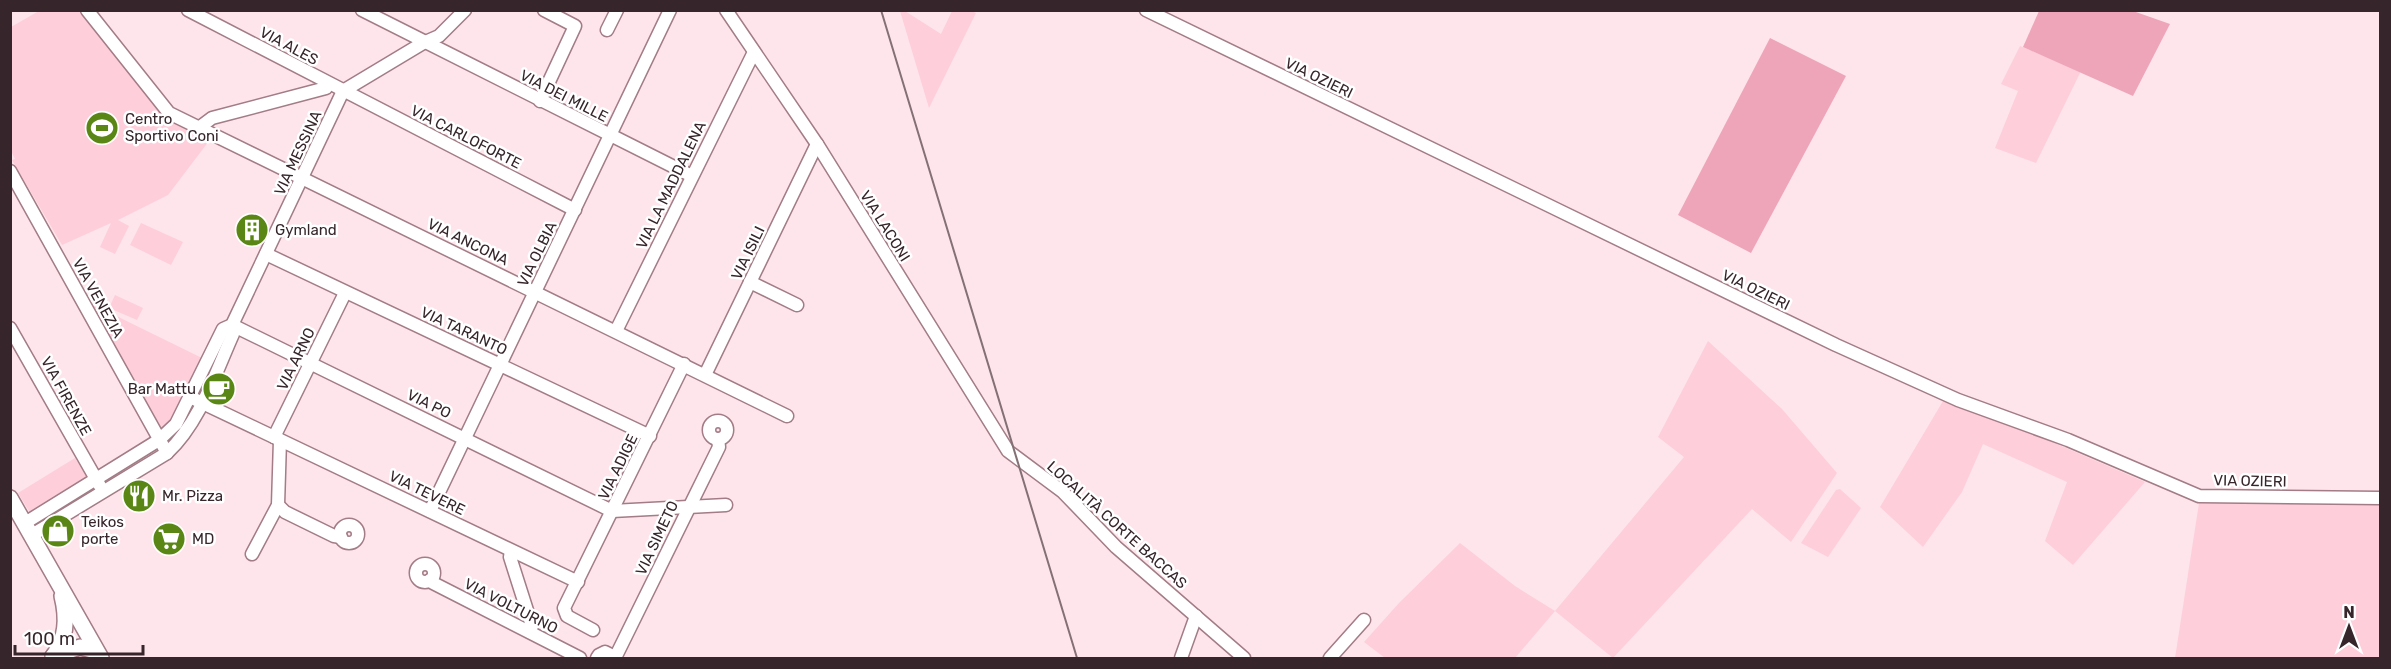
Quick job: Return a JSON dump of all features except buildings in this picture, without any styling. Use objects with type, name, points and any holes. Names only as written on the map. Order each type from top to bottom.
[{"type":"main road","points":[[10,498],[60,585],[97,656]]},
{"type":"main road","points":[[51,657],[62,643],[66,622],[60,585]]},
{"type":"main road","points":[[51,657],[80,647],[97,656]]},
{"type":"street","name":"VIA ANCONA","points":[[87,10],[169,113],[787,416]]},
{"type":"street","name":"VIA ALES","points":[[188,10],[343,91]]},
{"type":"street","name":"VIA DEI MILLE","points":[[362,10],[423,43],[692,176]]},
{"type":"street","points":[[343,91],[423,43],[439,36],[465,10]]},
{"type":"street","points":[[540,101],[575,26],[544,10]]},
{"type":"street","points":[[607,30],[617,10]]},
{"type":"street","name":"VIA OLBIA","points":[[430,511],[670,10]]},
{"type":"street","name":"VIA LACONI","points":[[726,10],[817,144],[1008,452],[1017,459]]},
{"type":"street","name":"VIA OZIERI","points":[[1146,10],[1846,350],[1958,400],[2068,440],[2199,496],[2380,498]]},
{"type":"street","name":"VIA LA MADDALENA","points":[[616,331],[754,52]]},
{"type":"street","points":[[200,127],[212,118],[326,88],[328,84]]},
{"type":"street","name":"VIA MESSINA","points":[[28,529],[103,492],[167,453],[181,438],[223,329],[232,325],[343,91]]},
{"type":"street","name":"VIA CARLOFORTE","points":[[343,91],[575,210]]},
{"type":"street","name":"VIA ISILI","points":[[705,375],[817,144]]},
{"type":"street","name":"VIA VENEZIA","points":[[10,171],[159,440]]},
{"type":"street","name":"VIA TARANTO","points":[[266,254],[650,436]]},
{"type":"street","points":[[750,282],[797,305]]},
{"type":"street","name":"VIA ARNO","points":[[277,439],[345,293]]},
{"type":"street","name":"VIA PO","points":[[232,325],[612,511]]},
{"type":"street","name":"VIA FIRENZE","points":[[10,328],[96,479]]},
{"type":"street","name":"VIA ADIGE","points":[[578,582],[684,364]]},
{"type":"street","name":"VIA MESSINA","points":[[28,529],[96,479],[159,440],[196,400]]},
{"type":"street","name":"VIA TEVERE","points":[[196,400],[578,582]]},
{"type":"street","points":[[252,554],[278,505],[277,439]]},
{"type":"street","name":"VIA SIMETO","points":[[606,656],[719,447],[718,439]]},
{"type":"street","points":[[159,440],[167,453]]},
{"type":"street","name":"LOCALITÀ CORTE BACCAS","points":[[1017,459],[1063,492],[1116,547],[1244,658]]},
{"type":"street","points":[[96,479],[103,492]]},
{"type":"street","points":[[278,505],[285,512],[334,536],[341,537]]},
{"type":"street","points":[[612,511],[726,505]]},
{"type":"street","points":[[511,550],[510,557],[532,626],[530,632]]},
{"type":"street","name":"VIA VOLTURNO","points":[[430,580],[580,658]]},
{"type":"street","points":[[578,582],[564,608],[567,616],[593,630]]},
{"type":"street","points":[[1181,658],[1196,616]]},
{"type":"street","points":[[1330,658],[1364,620]]},
{"type":"shaded area","name":"Centro Sportivo Coni","points":[[39,11],[79,11],[164,117],[212,137],[168,195],[118,220],[129,226],[115,254],[100,247],[111,223],[62,245],[12,160],[15,159],[11,151],[11,27]]},
{"type":"shaded area","points":[[900,11],[905,11],[941,34],[952,11],[976,13],[929,108]]},
{"type":"shaded area","points":[[2039,11],[2133,11],[2170,24],[2133,96],[2023,47]]},
{"type":"shaded area","points":[[1770,38],[1846,76],[1751,253],[1678,215]]},
{"type":"shaded area","points":[[2020,46],[2081,71],[2036,163],[1995,148],[2018,91],[2001,84]]},
{"type":"shaded area","points":[[141,223],[183,242],[171,265],[130,245]]},
{"type":"shaded area","points":[[115,295],[143,308],[137,320],[109,308]]},
{"type":"shaded area","points":[[92,306],[204,359],[175,419],[163,431]]},
{"type":"shaded area","points":[[1708,341],[1782,409],[1837,473],[1791,542],[1752,509],[1613,658],[1555,611],[1684,457],[1658,437]]},
{"type":"shaded area","points":[[1946,396],[2145,482],[2073,565],[2045,541],[2067,482],[1983,444],[1962,492],[1923,547],[1880,507]]},
{"type":"shaded area","points":[[75,458],[89,481],[32,516],[18,493]]},
{"type":"shaded area","points":[[1840,489],[1861,508],[1828,557],[1801,543],[1836,490]]},
{"type":"shaded area","points":[[2199,503],[2380,505],[2380,658],[2175,658]]},
{"type":"shaded area","points":[[1460,543],[1515,586],[1555,611],[1515,658],[1385,658],[1364,642],[1399,603]]},
{"type":"railway","points":[[881,10],[1077,658]]},
{"type":"place","name":"Centro Sportivo Coni","points":[[102,128]]},
{"type":"place","name":"Gymland","points":[[252,230]]},
{"type":"place","name":"Bar Mattu","points":[[219,389]]},
{"type":"place","name":"Mr. Pizza","points":[[139,496]]},
{"type":"place","name":"Teikos porte","points":[[58,531]]},
{"type":"place","name":"MD","points":[[169,539]]}]
